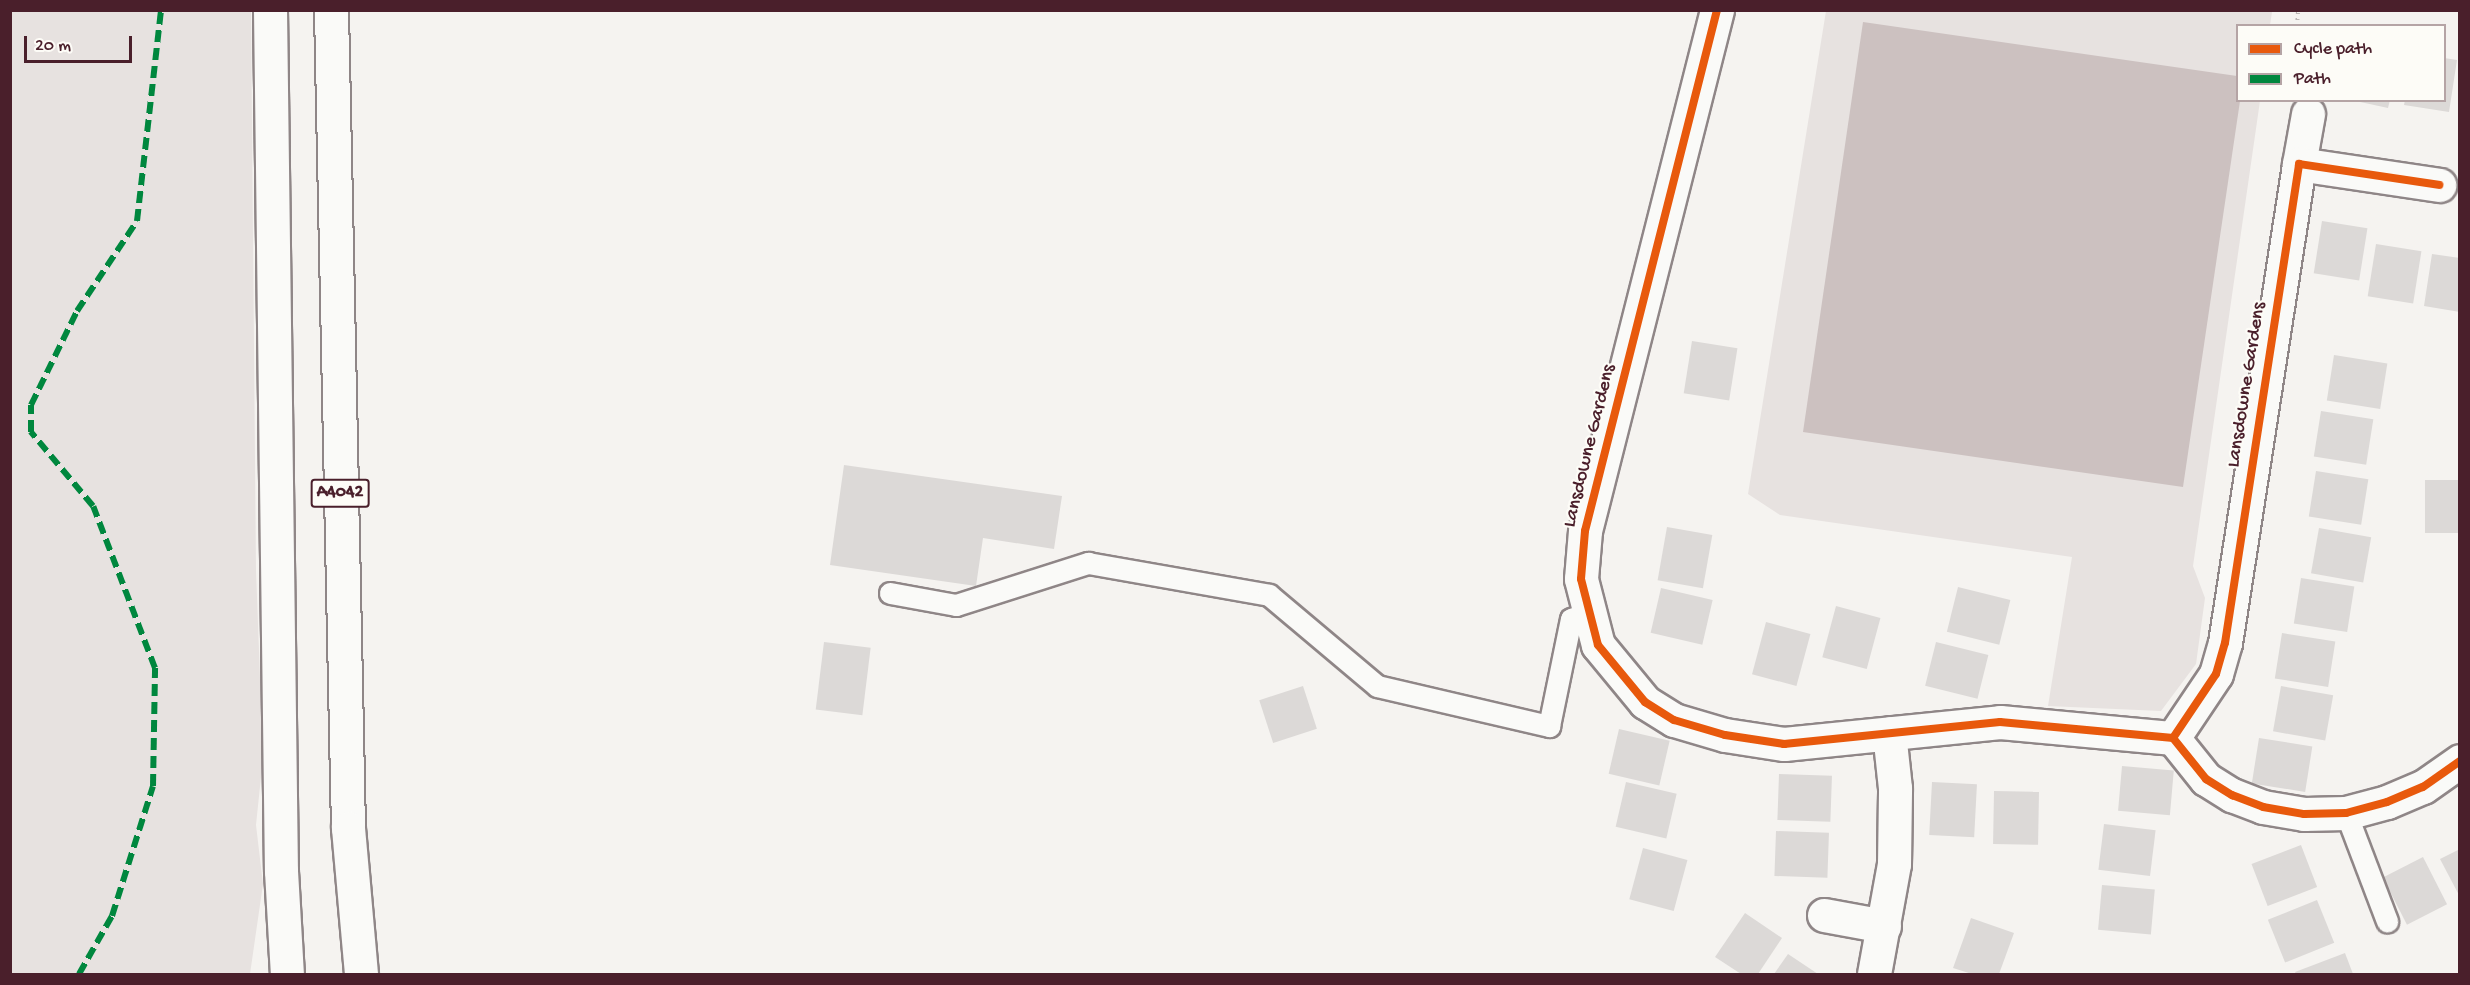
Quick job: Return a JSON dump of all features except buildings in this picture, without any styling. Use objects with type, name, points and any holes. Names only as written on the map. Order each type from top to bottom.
[{"type":"street","points":[[270,10],[281,872],[287,975]]},
{"type":"street","name":"A4042","points":[[331,10],[348,828],[363,967]]},
{"type":"street","name":"Lansdowne Gardens","points":[[1716,10],[1585,531],[1581,579],[1598,645],[1625,681],[1645,702],[1674,720],[1725,735],[1784,744],[2000,722],[2173,738],[2216,674],[2225,643],[2308,114]]},
{"type":"street","points":[[2299,164],[2439,185]]},
{"type":"street","points":[[1874,975],[1894,864],[1895,788],[1889,733]]},
{"type":"street","points":[[2173,738],[2206,779],[2232,795],[2263,807],[2304,814],[2346,813],[2423,787],[2460,761]]},
{"type":"street","points":[[269,975],[281,872]]},
{"type":"street","points":[[1824,915],[1884,926]]},
{"type":"lane","points":[[890,593],[956,605],[1088,563],[1269,595],[1377,686],[1549,726],[1571,618],[1588,613]]},
{"type":"lane","points":[[2346,813],[2386,921]]},
{"type":"shaded area","points":[[10,11],[251,11],[256,570],[263,758],[256,825],[263,884],[250,974],[11,974]]},
{"type":"shaded area","points":[[1826,11],[2272,12],[2270,24],[2236,24],[2236,102],[2260,102],[2193,566],[2205,598],[2196,664],[2161,711],[2048,706],[2072,557],[1780,515],[1748,494]]},
{"type":"shaded area","points":[[1863,22],[2236,76],[2236,102],[2240,102],[2183,487],[1803,432]]},
{"type":"marked path","points":[[79,974],[112,916],[153,786],[155,668],[93,506],[31,432],[31,405],[77,311],[137,221],[161,10]]},
{"type":"cycle path","points":[[1717,10],[1585,531],[1581,579],[1598,645],[1645,702],[1674,720],[1725,735],[1784,744],[2000,722],[2173,738],[2206,779],[2232,795],[2263,807],[2304,814],[2346,813],[2387,802],[2423,787],[2460,761]]},
{"type":"cycle path","points":[[2173,738],[2216,674],[2225,643],[2299,164],[2439,185]]}]
